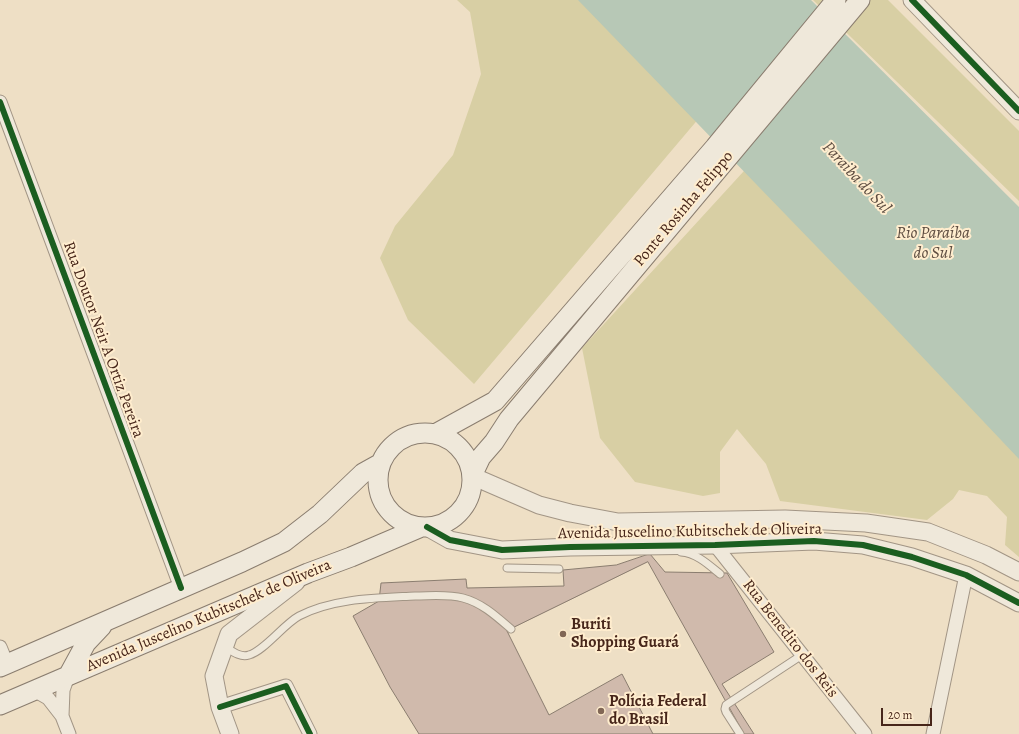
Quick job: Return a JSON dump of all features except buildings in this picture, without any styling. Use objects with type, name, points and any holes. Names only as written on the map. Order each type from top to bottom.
[{"type":"main road","name":"Ponte Rosinha Felippo","points":[[435,434],[495,401],[715,147],[836,0]]},
{"type":"main road","name":"Ponte Rosinha Felippo","points":[[472,476],[481,456],[494,442],[509,418],[860,0]]},
{"type":"main road","points":[[421,433],[435,434],[448,438],[459,447],[468,460],[472,476],[470,492],[464,506],[454,516],[441,524],[423,527],[399,519],[389,510],[381,498],[378,484],[381,463],[385,454],[393,445],[406,436],[421,433]]},
{"type":"main road","points":[[2,659],[107,620],[242,562],[284,542],[320,514],[363,473],[381,463]]},
{"type":"main road","name":"Avenida Juscelino Kubitschek de Oliveira","points":[[0,705],[308,574],[423,527]]},
{"type":"main road","points":[[68,676],[86,643],[107,620]]},
{"type":"street","points":[[912,0],[1019,111]]},
{"type":"street","name":"Rua Doutor Neir A Ortiz Pereira","points":[[0,102],[181,588]]},
{"type":"street","name":"Avenida Juscelino Kubitschek de Oliveira","points":[[472,476],[539,505],[570,513],[618,522],[785,519],[866,523],[928,532],[986,555],[1019,572]]},
{"type":"street","name":"Avenida Juscelino Kubitschek de Oliveira","points":[[423,527],[450,540],[502,550],[814,541],[863,545],[912,557],[966,575],[1019,603]]},
{"type":"street","name":"Rua Benedito dos Reis","points":[[715,545],[865,734]]},
{"type":"street","points":[[230,734],[220,707],[214,676],[229,634],[308,574]]},
{"type":"street","points":[[933,734],[966,575]]},
{"type":"street","points":[[62,716],[63,690],[68,676]]},
{"type":"street","points":[[220,707],[286,686],[310,734]]},
{"type":"street","points":[[34,690],[48,698],[62,716],[69,734]]},
{"type":"lane","points":[[604,546],[609,550],[624,552],[661,551],[687,553],[700,559],[720,574]]},
{"type":"lane","points":[[507,568],[559,569]]},
{"type":"lane","points":[[224,646],[241,656],[249,655],[258,650],[299,617],[336,604],[398,597],[449,595],[465,598],[483,606],[512,628]]},
{"type":"lane","points":[[740,734],[726,712],[726,705],[802,655]]},
{"type":"shaded area","points":[[457,0],[584,0],[711,104],[474,384],[408,320],[380,258],[395,226],[453,155],[481,74],[470,12]]},
{"type":"shaded area","points":[[813,0],[888,0],[1019,131],[1019,201]]},
{"type":"shaded area","points":[[754,160],[1019,436],[1019,557],[1005,545],[1007,517],[987,496],[959,490],[953,499],[927,520],[780,501],[766,464],[737,429],[720,452],[720,493],[703,496],[635,482],[600,438],[582,348]]},
{"type":"water","name":"Rio Paraíba do Sul","points":[[578,0],[811,0],[1019,207],[1019,459],[876,308]]},
{"type":"cycle path","points":[[912,0],[1019,111]]},
{"type":"cycle path","points":[[0,102],[181,588]]},
{"type":"cycle path","points":[[427,527],[450,540],[502,550],[814,541],[863,545],[912,557],[966,575],[1019,603]]},
{"type":"cycle path","points":[[220,707],[286,686],[310,734]]},
{"type":"place","name":"Buriti Shopping Guará","points":[[563,634]]},
{"type":"place","name":"Polícia Federal do Brasil","points":[[601,711]]},
{"type":"water label","name":"Paraiba do Sul","points":[[856,178]]}]
